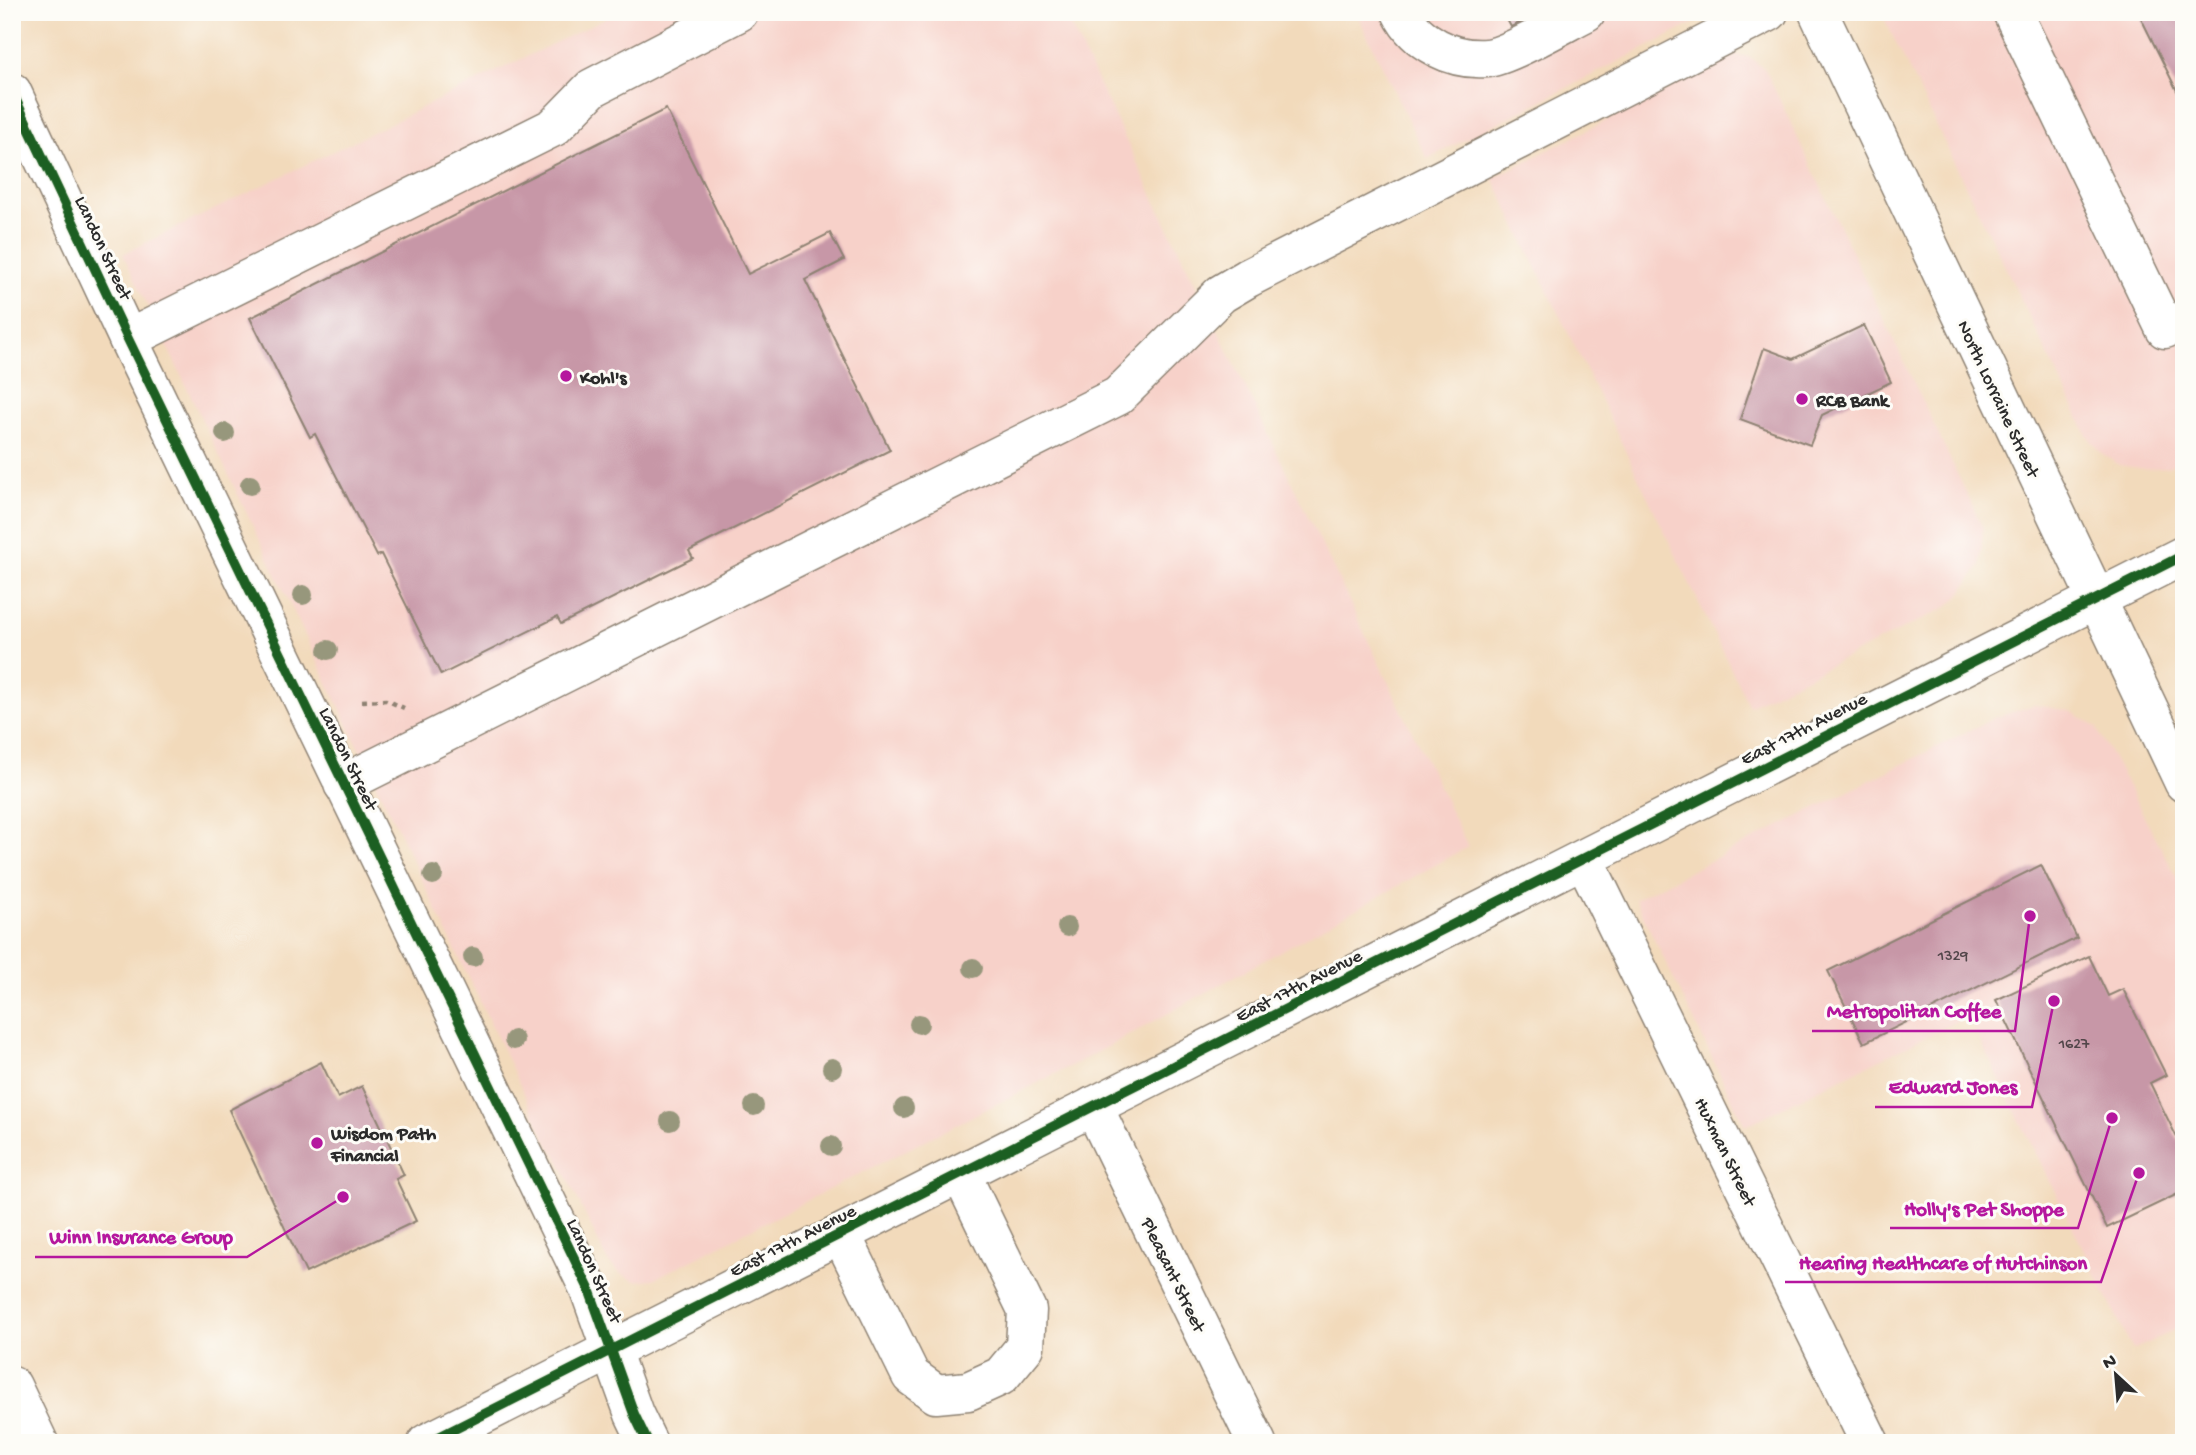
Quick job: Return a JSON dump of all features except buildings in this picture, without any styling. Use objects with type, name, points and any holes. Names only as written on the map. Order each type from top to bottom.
[{"type":"street","points":[[128,339],[554,127],[592,88],[739,12]]},
{"type":"street","points":[[1401,12],[1407,24],[1440,52],[1488,59],[1586,12]]},
{"type":"street","points":[[343,784],[1118,396],[1221,295],[1239,284],[1769,12]]},
{"type":"street","name":"North Lorraine Street","points":[[1818,12],[2184,783]]},
{"type":"street","points":[[2012,12],[2165,329],[2184,320]]},
{"type":"street","name":"Landon Street","points":[[12,92],[128,339],[589,1289],[648,1443]]},
{"type":"street","name":"East 17th Avenue","points":[[427,1443],[1584,859],[2094,598],[2184,555]]},
{"type":"street","name":"Huxman Street","points":[[1584,859],[1870,1443]]},
{"type":"street","name":"Pleasant Street","points":[[1093,1106],[1257,1443]]},
{"type":"street","points":[[841,1234],[911,1376],[936,1394],[968,1391],[1001,1376],[1026,1347],[1027,1310],[961,1174]]},
{"type":"street","points":[[12,1386],[40,1443]]},
{"type":"shaded area","points":[[618,12],[1064,12],[1468,847],[1104,1049],[654,1279],[636,1281],[621,1274],[608,1262],[557,1156],[549,1146],[123,254]]},
{"type":"shaded area","points":[[1356,12],[1716,12],[1427,159]]},
{"type":"shaded area","points":[[1881,12],[2184,12],[2184,460],[2167,467],[2145,469],[2119,465],[2100,452],[2087,435]]},
{"type":"shaded area","points":[[1735,55],[1749,57],[1765,69],[1983,528],[1980,565],[1959,597],[1945,608],[1749,706],[1493,178]]},
{"type":"shaded area","points":[[2034,705],[2071,711],[2096,727],[2184,890],[2184,1325],[2133,1350],[1968,1016],[1745,1126],[1635,899],[1996,717]]},
{"type":"cycle path","points":[[12,92],[128,339],[589,1289],[634,1414],[648,1443]]},
{"type":"cycle path","points":[[427,1443],[2184,555]]},
{"type":"place","name":"Kohl's","points":[[566,376]]},
{"type":"place","name":"RCB Bank","points":[[1802,399]]},
{"type":"place","name":"Metropolitan Coffee","points":[[2030,916]]},
{"type":"place","name":"Edward Jones","points":[[2054,1001]]},
{"type":"place","name":"Holly's Pet Shoppe","points":[[2112,1118]]},
{"type":"place","name":"Wisdom Path Financial","points":[[317,1143]]},
{"type":"place","name":"Hearing Healthcare of Hutchinson","points":[[2139,1173]]},
{"type":"place","name":"Winn Insurance Group","points":[[343,1197]]}]
